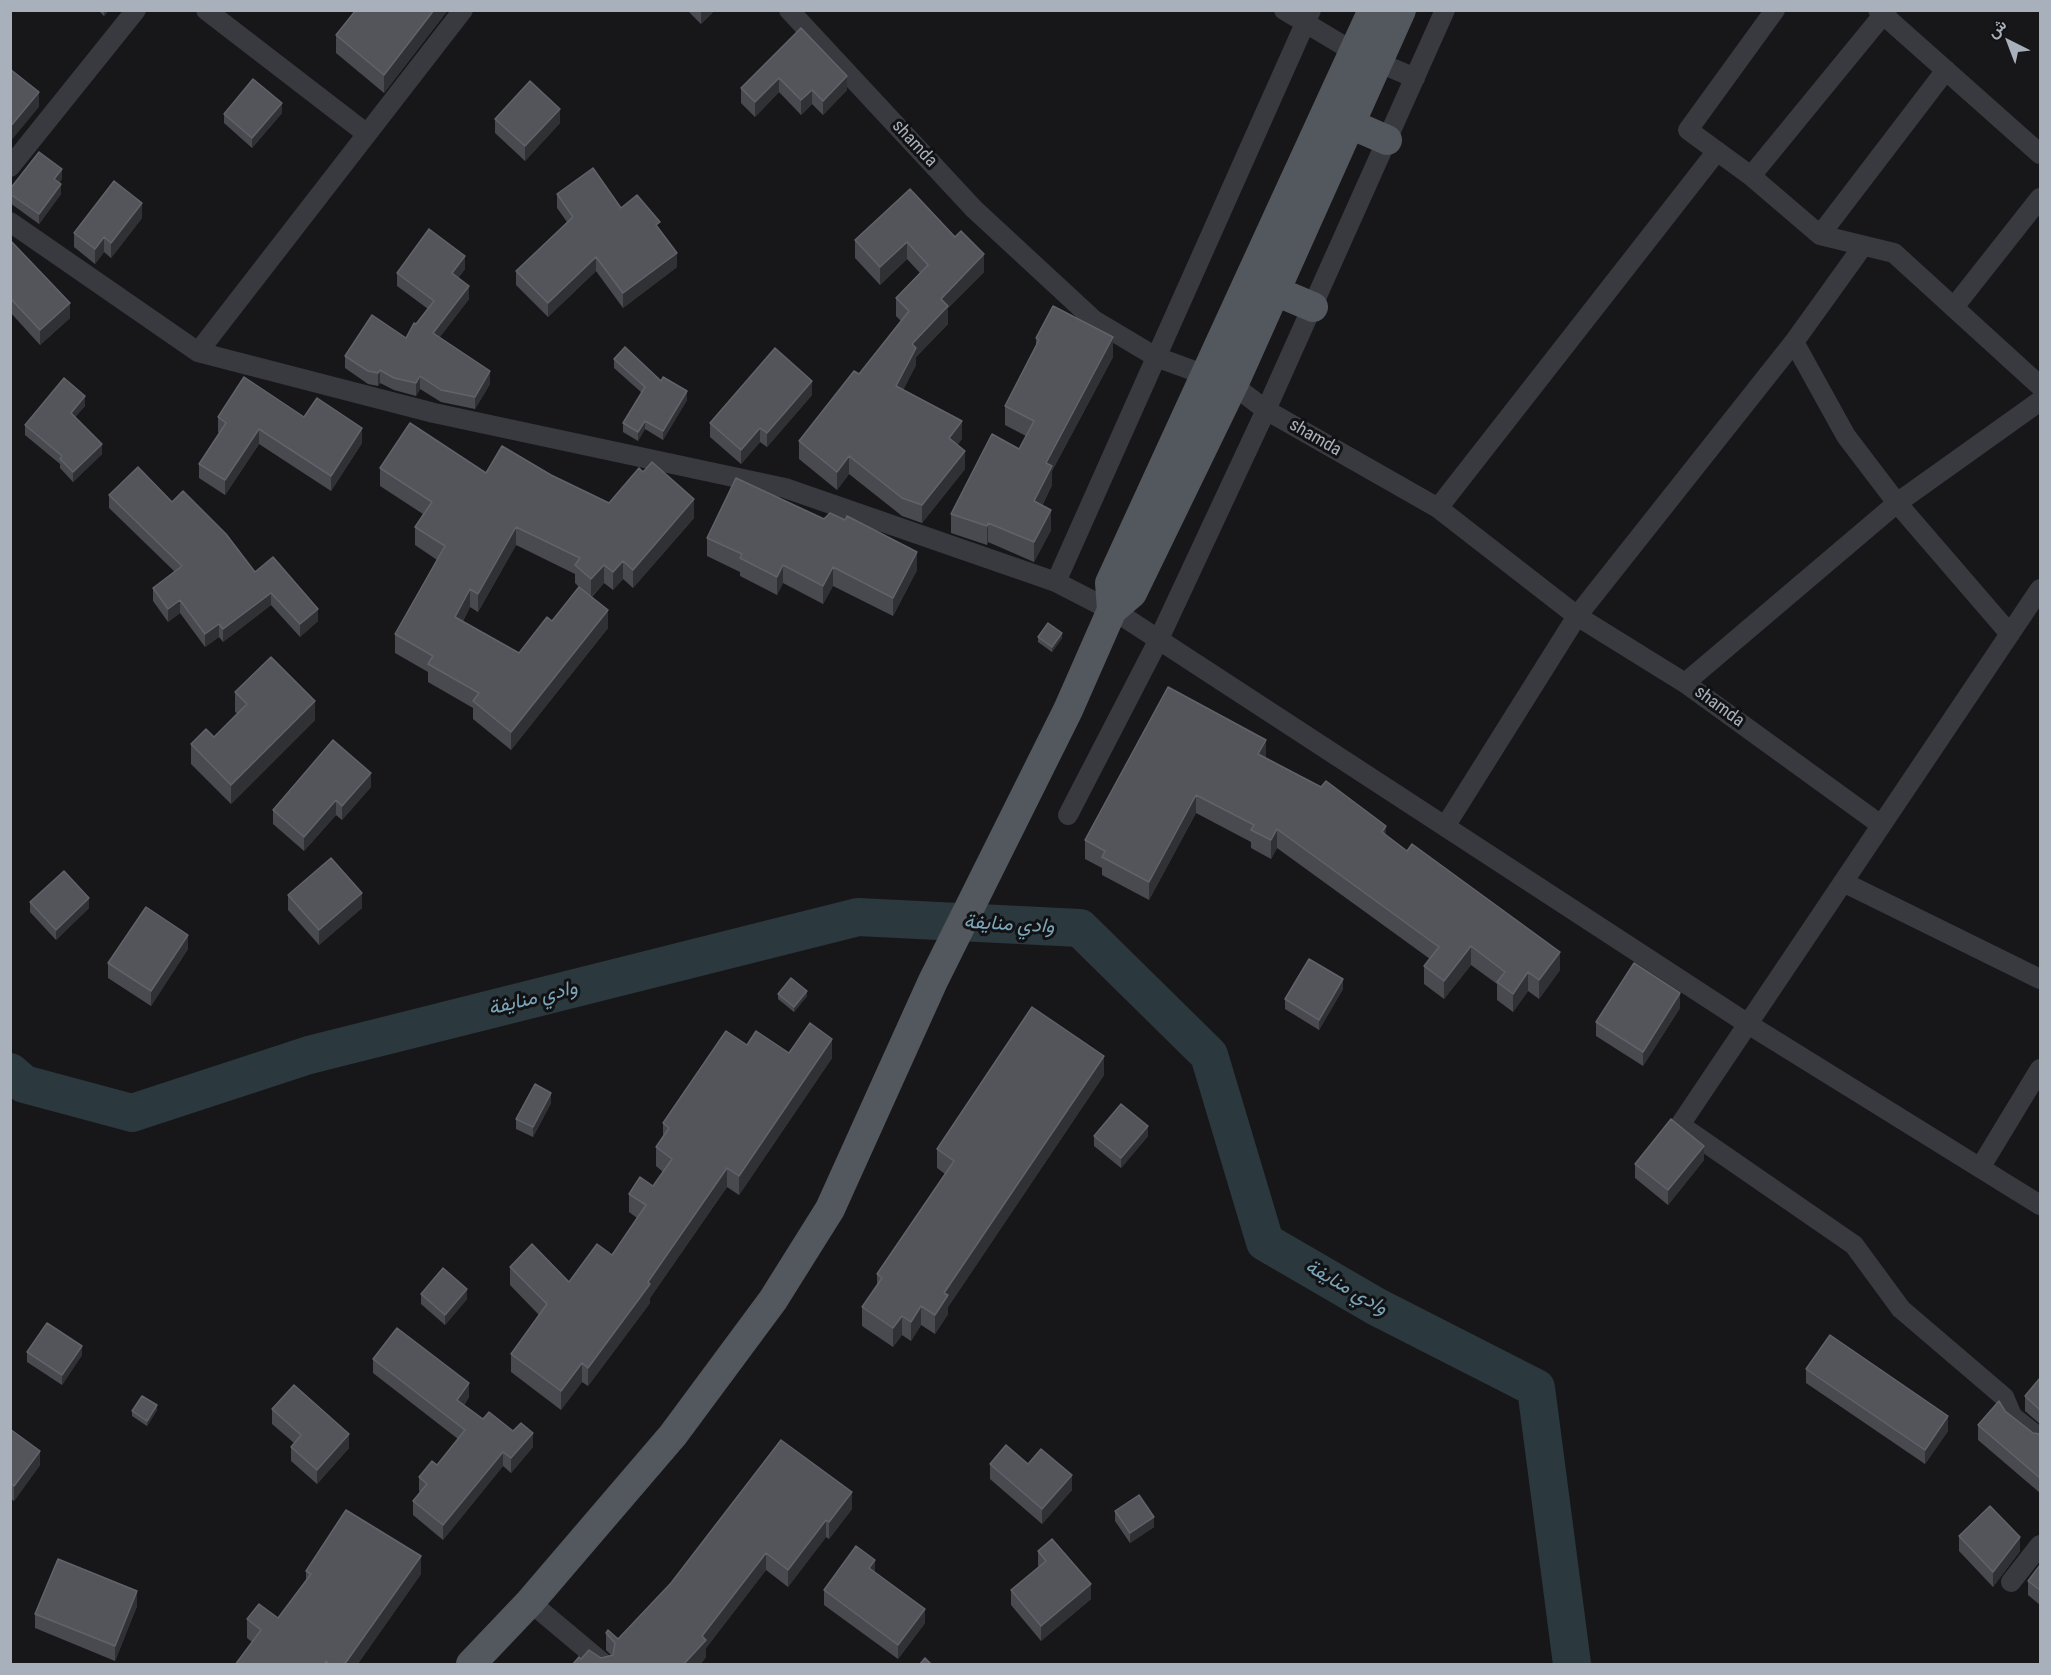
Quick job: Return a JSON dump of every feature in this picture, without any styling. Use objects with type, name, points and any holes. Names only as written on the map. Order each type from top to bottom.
[{"type":"main road","points":[[471,1665],[530,1602],[673,1435],[773,1300],[830,1209],[933,981],[1068,710],[1112,610],[1132,593],[1233,385],[1350,124],[1366,57],[1373,10]]},
{"type":"main road","points":[[1112,610],[1110,583],[1206,373],[1366,57],[1401,10]]},
{"type":"main road","points":[[1350,124],[1387,140]]},
{"type":"main road","points":[[1275,291],[1313,307]]},
{"type":"street","points":[[10,167],[136,10]]},
{"type":"street","points":[[206,10],[367,134]]},
{"type":"street","points":[[198,352],[463,10]]},
{"type":"street","name":"shamda","points":[[789,10],[974,209],[1094,320],[1156,357],[1206,373],[1233,385],[1266,410],[1438,508],[1577,615],[1685,683],[1881,825]]},
{"type":"street","points":[[1284,10],[1308,17],[1366,57],[1415,78]]},
{"type":"street","points":[[1068,815],[1158,641],[1313,307],[1445,10]]},
{"type":"street","points":[[1775,10],[1688,130],[1751,176],[1820,235],[1894,253],[2040,386]]},
{"type":"street","points":[[1751,176],[1883,12],[2040,154]]},
{"type":"street","points":[[1056,582],[1308,17]]},
{"type":"street","points":[[1820,235],[1946,70]]},
{"type":"street","points":[[1438,508],[1717,151]]},
{"type":"street","points":[[1954,307],[2040,198]]},
{"type":"street","points":[[10,222],[198,352],[434,413],[785,488],[1056,582],[1112,610],[1446,825],[1748,1024],[2040,1205]]},
{"type":"street","points":[[1446,825],[1577,615],[1794,342],[1863,246]]},
{"type":"street","points":[[1794,342],[1846,436],[1897,503],[2010,634]]},
{"type":"street","points":[[1685,683],[1897,503],[2040,401]]},
{"type":"street","points":[[2040,589],[1680,1125],[1854,1245],[1901,1309],[2004,1397],[2012,1416],[2040,1438]]},
{"type":"street","points":[[1843,882],[2040,979]]},
{"type":"street","points":[[1980,1168],[2040,1070]]},
{"type":"street","points":[[2011,1582],[2040,1545]]},
{"type":"street","points":[[530,1602],[604,1665]]},
{"type":"building","points":[[356,10],[434,10],[384,75],[336,35]]},
{"type":"building","points":[[801,28],[847,76],[823,101],[812,90],[801,100],[779,78],[755,102],[741,88]]},
{"type":"building","points":[[10,69],[39,92],[10,127]]},
{"type":"building","points":[[253,79],[282,103],[252,138],[224,114]]},
{"type":"building","points":[[530,81],[560,109],[525,146],[495,119]]},
{"type":"building","points":[[39,152],[62,169],[54,179],[61,184],[39,214],[10,194],[10,189]]},
{"type":"building","points":[[593,168],[621,208],[637,195],[660,222],[656,225],[677,253],[623,293],[596,257],[548,303],[516,271],[573,217],[557,194]]},
{"type":"building","points":[[114,181],[142,203],[111,243],[104,237],[95,249],[74,233]]},
{"type":"building","points":[[910,189],[955,237],[961,231],[984,254],[941,299],[948,306],[912,344],[916,348],[896,386],[962,421],[949,438],[965,451],[922,505],[902,498],[849,456],[837,472],[799,441],[854,371],[859,374],[909,311],[896,298],[928,265],[907,242],[880,267],[855,240]]},
{"type":"building","points":[[429,229],[465,256],[452,273],[469,286],[433,333],[490,371],[475,397],[441,390],[420,376],[416,383],[394,378],[380,370],[378,373],[368,371],[345,356],[372,315],[406,338],[414,323],[416,324],[434,301],[397,273]]},
{"type":"building","points":[[10,240],[70,303],[40,330],[10,298]]},
{"type":"building","points":[[1053,306],[1113,337],[1046,463],[1052,466],[1034,501],[1051,510],[1034,542],[988,523],[987,526],[951,514],[992,434],[1019,449],[1034,421],[1005,406],[1039,340],[1036,338]]},
{"type":"building","points":[[625,347],[661,381],[663,377],[687,391],[663,431],[645,421],[638,432],[623,423],[645,387],[614,359]]},
{"type":"building","points":[[775,348],[812,381],[767,433],[760,428],[741,450],[710,423]]},
{"type":"building","points":[[244,377],[304,417],[317,398],[362,428],[331,476],[259,429],[225,480],[199,464],[226,423],[218,417]]},
{"type":"building","points":[[64,378],[85,396],[71,413],[102,444],[73,472],[60,459],[62,456],[25,425]]},
{"type":"building","points":[[410,423],[486,473],[502,446],[551,475],[609,503],[639,468],[643,472],[652,462],[694,499],[633,570],[623,561],[613,572],[604,565],[591,579],[575,565],[580,558],[516,527],[478,594],[470,589],[455,617],[519,653],[547,617],[552,621],[579,587],[608,610],[511,732],[473,701],[479,693],[428,664],[433,656],[395,634],[445,546],[415,527],[432,502],[380,468]]},
{"type":"building","points":[[138,467],[172,502],[183,491],[226,534],[255,572],[273,557],[318,609],[300,624],[271,593],[223,629],[219,624],[205,634],[180,600],[168,609],[153,588],[182,566],[109,495]]},
{"type":"building","points":[[736,478],[824,519],[830,513],[845,520],[847,516],[917,552],[893,598],[833,567],[823,586],[783,565],[777,577],[740,558],[742,554],[707,538]]},
{"type":"building","points":[[1048,623],[1062,633],[1052,647],[1038,637]]},
{"type":"building","points":[[271,657],[315,701],[231,785],[191,744],[206,729],[214,737],[247,704],[235,692]]},
{"type":"building","points":[[1168,687],[1266,740],[1258,754],[1321,787],[1326,781],[1386,826],[1382,832],[1407,851],[1412,844],[1560,952],[1539,980],[1528,972],[1513,994],[1497,982],[1505,972],[1471,946],[1444,981],[1424,966],[1439,947],[1277,829],[1271,840],[1251,830],[1254,825],[1196,795],[1149,882],[1102,857],[1105,851],[1085,840]]},
{"type":"building","points":[[333,740],[371,773],[342,806],[336,800],[304,837],[273,810]]},
{"type":"building","points":[[331,858],[362,893],[319,930],[288,895]]},
{"type":"building","points":[[64,871],[89,898],[56,930],[30,902]]},
{"type":"building","points":[[146,907],[188,935],[151,991],[108,963]]},
{"type":"building","points":[[1309,959],[1343,979],[1319,1020],[1285,999]]},
{"type":"building","points":[[1634,963],[1680,993],[1643,1052],[1596,1022]]},
{"type":"building","points":[[791,978],[807,991],[794,1007],[778,994]]},
{"type":"building","points":[[1032,1007],[1104,1056],[944,1293],[948,1295],[935,1315],[921,1306],[911,1322],[902,1316],[893,1328],[862,1307],[882,1278],[877,1274],[954,1161],[937,1149]]},
{"type":"building","points":[[810,1023],[832,1039],[739,1176],[727,1168],[648,1282],[650,1284],[588,1368],[582,1363],[561,1391],[511,1354],[547,1304],[510,1267],[532,1244],[569,1282],[597,1244],[612,1255],[646,1205],[629,1194],[640,1177],[653,1186],[672,1159],[656,1147],[669,1128],[663,1123],[726,1031],[747,1045],[756,1031],[789,1053]]},
{"type":"building","points":[[535,1084],[551,1093],[533,1127],[516,1119]]},
{"type":"building","points":[[1121,1104],[1148,1126],[1121,1158],[1094,1136]]},
{"type":"building","points":[[1671,1119],[1704,1146],[1668,1190],[1635,1164]]},
{"type":"building","points":[[443,1268],[467,1289],[445,1315],[421,1294]]},
{"type":"building","points":[[47,1323],[82,1346],[62,1375],[27,1352]]},
{"type":"building","points":[[397,1328],[469,1383],[457,1400],[483,1419],[489,1412],[513,1431],[521,1423],[533,1433],[511,1458],[503,1452],[443,1525],[413,1501],[427,1484],[419,1477],[432,1461],[437,1465],[465,1430],[373,1359]]},
{"type":"building","points":[[1830,1335],[1948,1416],[1925,1450],[1806,1369]]},
{"type":"building","points":[[2040,1378],[2040,1410],[2025,1396]]},
{"type":"building","points":[[294,1385],[349,1434],[317,1470],[291,1447],[301,1435],[272,1409]]},
{"type":"building","points":[[142,1396],[157,1405],[147,1421],[132,1411]]},
{"type":"building","points":[[1999,1401],[2005,1411],[2033,1433],[2040,1434],[2040,1478],[1978,1425]]},
{"type":"building","points":[[10,1429],[40,1451],[14,1486],[10,1483]]},
{"type":"building","points":[[781,1440],[852,1492],[829,1522],[826,1520],[788,1570],[766,1553],[702,1636],[706,1640],[683,1665],[572,1665],[589,1650],[601,1658],[613,1655],[615,1643],[606,1633],[608,1630],[618,1639],[671,1583]]},
{"type":"building","points":[[1006,1445],[1028,1464],[1041,1449],[1072,1475],[1042,1509],[990,1464]]},
{"type":"building","points":[[1139,1495],[1154,1517],[1130,1533],[1115,1511]]},
{"type":"building","points":[[1990,1506],[2020,1537],[1993,1572],[1959,1536]]},
{"type":"building","points":[[346,1510],[421,1556],[344,1665],[330,1665],[326,1661],[324,1665],[235,1665],[261,1630],[247,1619],[259,1604],[278,1618],[311,1574],[306,1571]]},
{"type":"building","points":[[1052,1539],[1091,1584],[1041,1626],[1011,1590],[1046,1561],[1038,1551]]},
{"type":"building","points":[[856,1546],[875,1560],[869,1568],[925,1609],[898,1645],[824,1590]]},
{"type":"building","points":[[58,1559],[137,1591],[115,1646],[35,1614]]},
{"type":"building","points":[[2040,1565],[2040,1590],[2028,1581]]},
{"type":"building","points":[[925,1658],[932,1665],[919,1665]]},
{"type":"waterway","name":"وادي منايفة","points":[[10,1072],[24,1084],[132,1113],[309,1055],[858,917],[1080,928],[1209,1055],[1265,1242],[1377,1307],[1536,1388],[1572,1664]]}]
